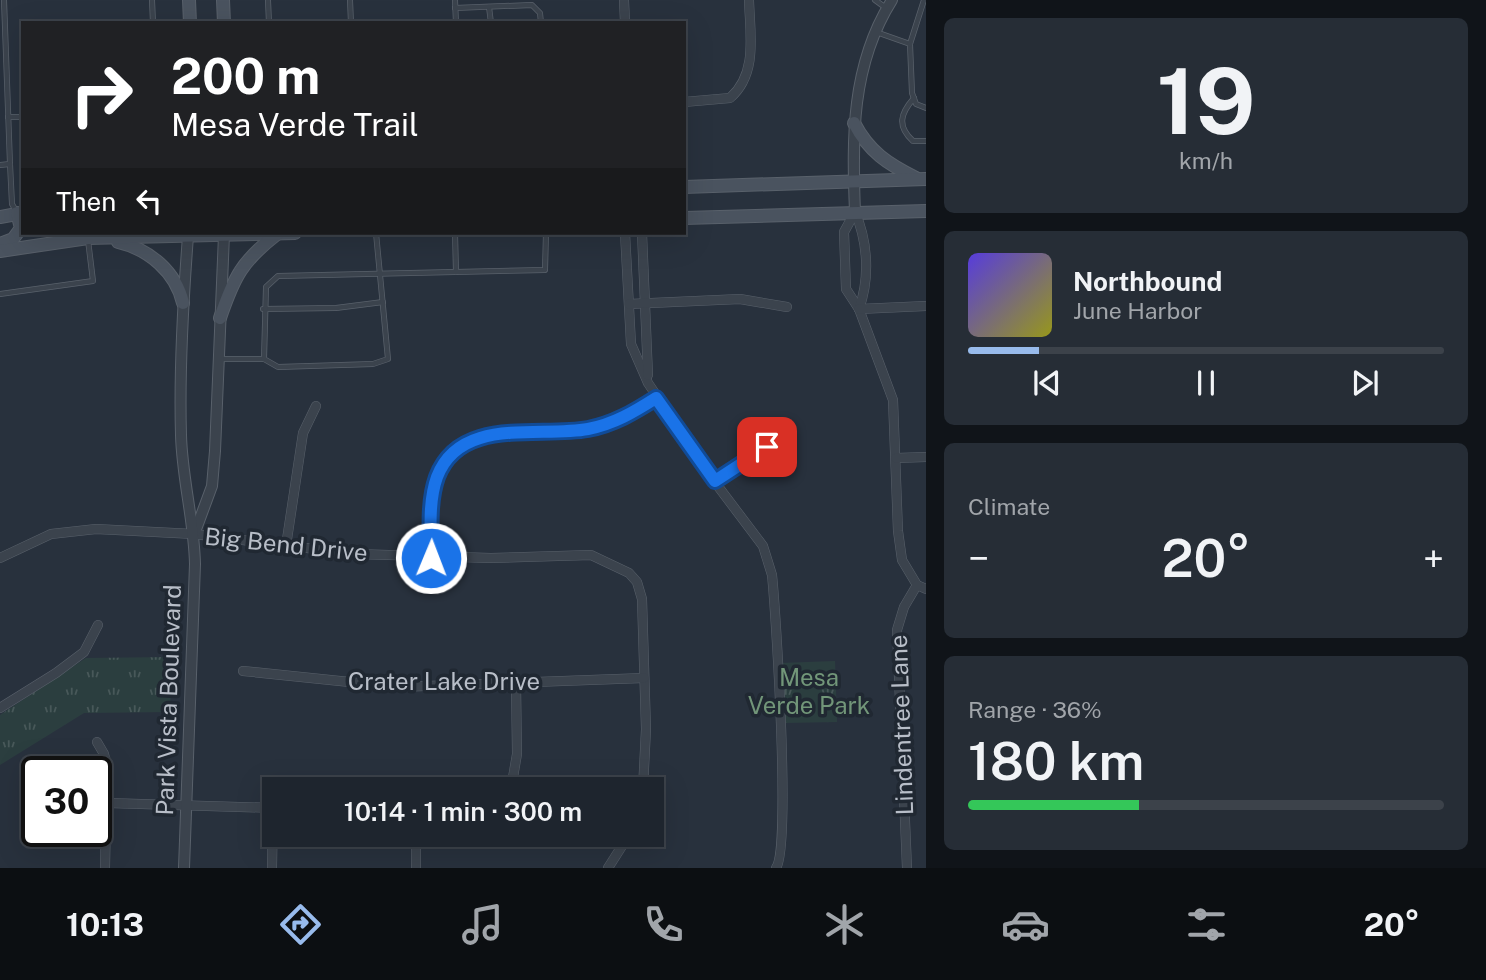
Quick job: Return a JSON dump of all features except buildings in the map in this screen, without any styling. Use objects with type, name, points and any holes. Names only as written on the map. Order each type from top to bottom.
[{"type":"main road","points":[[189,0],[190,21]]},
{"type":"main road","points":[[223,0],[224,21]]},
{"type":"main road","points":[[854,123],[870,149],[888,164],[923,179]]},
{"type":"main road","points":[[686,187],[923,179]]},
{"type":"main road","points":[[686,218],[926,211]]},
{"type":"main road","points":[[0,217],[20,213],[20,228],[13,239],[0,244]]},
{"type":"main road","points":[[0,251],[88,238],[167,235]]},
{"type":"main road","points":[[220,318],[234,277],[254,252],[277,235]]},
{"type":"main road","points":[[104,238],[131,244],[150,255],[167,270],[179,288],[183,303]]},
{"type":"street","points":[[624,0],[625,21]]},
{"type":"street","points":[[686,102],[730,98],[744,82],[750,62],[749,0]]},
{"type":"street","points":[[859,309],[866,288],[864,232],[855,212],[855,104],[875,32],[889,4]]},
{"type":"street","points":[[855,212],[844,232],[846,289],[859,309],[893,400],[898,531],[902,560],[921,587]]},
{"type":"street","name":"Park Vista Boulevard","points":[[184,868],[194,534],[181,437],[183,303],[188,235]]},
{"type":"street","name":"Park Vista Boulevard","points":[[194,534],[212,486],[224,235]]},
{"type":"street","points":[[625,235],[631,344],[656,398],[764,546],[772,575],[783,808],[783,842],[776,868]]},
{"type":"street","points":[[642,235],[648,383]]},
{"type":"street","points":[[629,304],[740,299],[787,307]]},
{"type":"street","points":[[859,309],[926,306]]},
{"type":"street","points":[[431,558],[434,489],[446,462],[461,447],[496,434],[602,426],[627,416],[656,398]]},
{"type":"street","points":[[286,546],[303,433],[316,406]]},
{"type":"street","points":[[715,481],[767,447]]},
{"type":"street","points":[[896,458],[926,457]]},
{"type":"street","name":"Big Bend Drive","points":[[0,558],[51,534],[74,530],[194,534],[286,546],[431,558],[592,555],[618,565],[637,582],[642,599],[644,678]]},
{"type":"street","name":"Lindentree Lane","points":[[907,868],[897,630],[904,607],[921,587]]},
{"type":"street","points":[[0,708],[84,652],[98,625]]},
{"type":"street","name":"Crater Lake Drive","points":[[243,671],[398,687],[644,678]]},
{"type":"street","points":[[643,777],[644,678]]},
{"type":"street","points":[[512,777],[517,754],[516,683]]},
{"type":"street","points":[[97,741],[104,756]]},
{"type":"street","points":[[112,803],[262,808]]},
{"type":"street","points":[[105,868],[106,847]]},
{"type":"street","points":[[272,868],[273,847]]},
{"type":"street","points":[[416,847],[416,868]]},
{"type":"street","points":[[608,868],[621,847]]},
{"type":"lane","points":[[4,0],[12,204],[20,213]]},
{"type":"lane","points":[[152,0],[153,21]]},
{"type":"lane","points":[[268,0],[269,21]]},
{"type":"lane","points":[[350,0],[351,21]]},
{"type":"lane","points":[[455,0],[456,21]]},
{"type":"lane","points":[[875,0],[889,4]]},
{"type":"lane","points":[[924,0],[910,44],[914,98],[916,104],[926,108]]},
{"type":"lane","points":[[455,8],[532,5],[540,13],[541,21]]},
{"type":"lane","points":[[489,6],[491,21]]},
{"type":"lane","points":[[875,32],[910,44]]},
{"type":"lane","points":[[914,98],[904,110],[903,131],[913,141],[926,141]]},
{"type":"lane","points":[[8,117],[21,117]]},
{"type":"lane","points":[[0,165],[10,164]]},
{"type":"lane","points":[[220,359],[264,359],[278,367],[382,362],[388,359],[376,235]]},
{"type":"lane","points":[[455,235],[456,272]]},
{"type":"lane","points":[[264,359],[263,309],[266,287],[278,276],[545,270],[546,235]]},
{"type":"lane","points":[[0,294],[93,281],[88,238]]},
{"type":"lane","points":[[263,309],[336,308],[383,302]]},
{"type":"green space","points":[[172,657],[170,712],[84,713],[0,765],[0,715],[86,658]]},
{"type":"green space","name":"Mesa Verde Park","points":[[835,661],[837,722],[783,723],[781,663]]},
{"type":"route","points":[[431,558],[432,504],[438,474],[461,447],[477,439],[496,434],[571,431],[602,426],[627,416],[656,398],[715,481],[767,447]]}]
